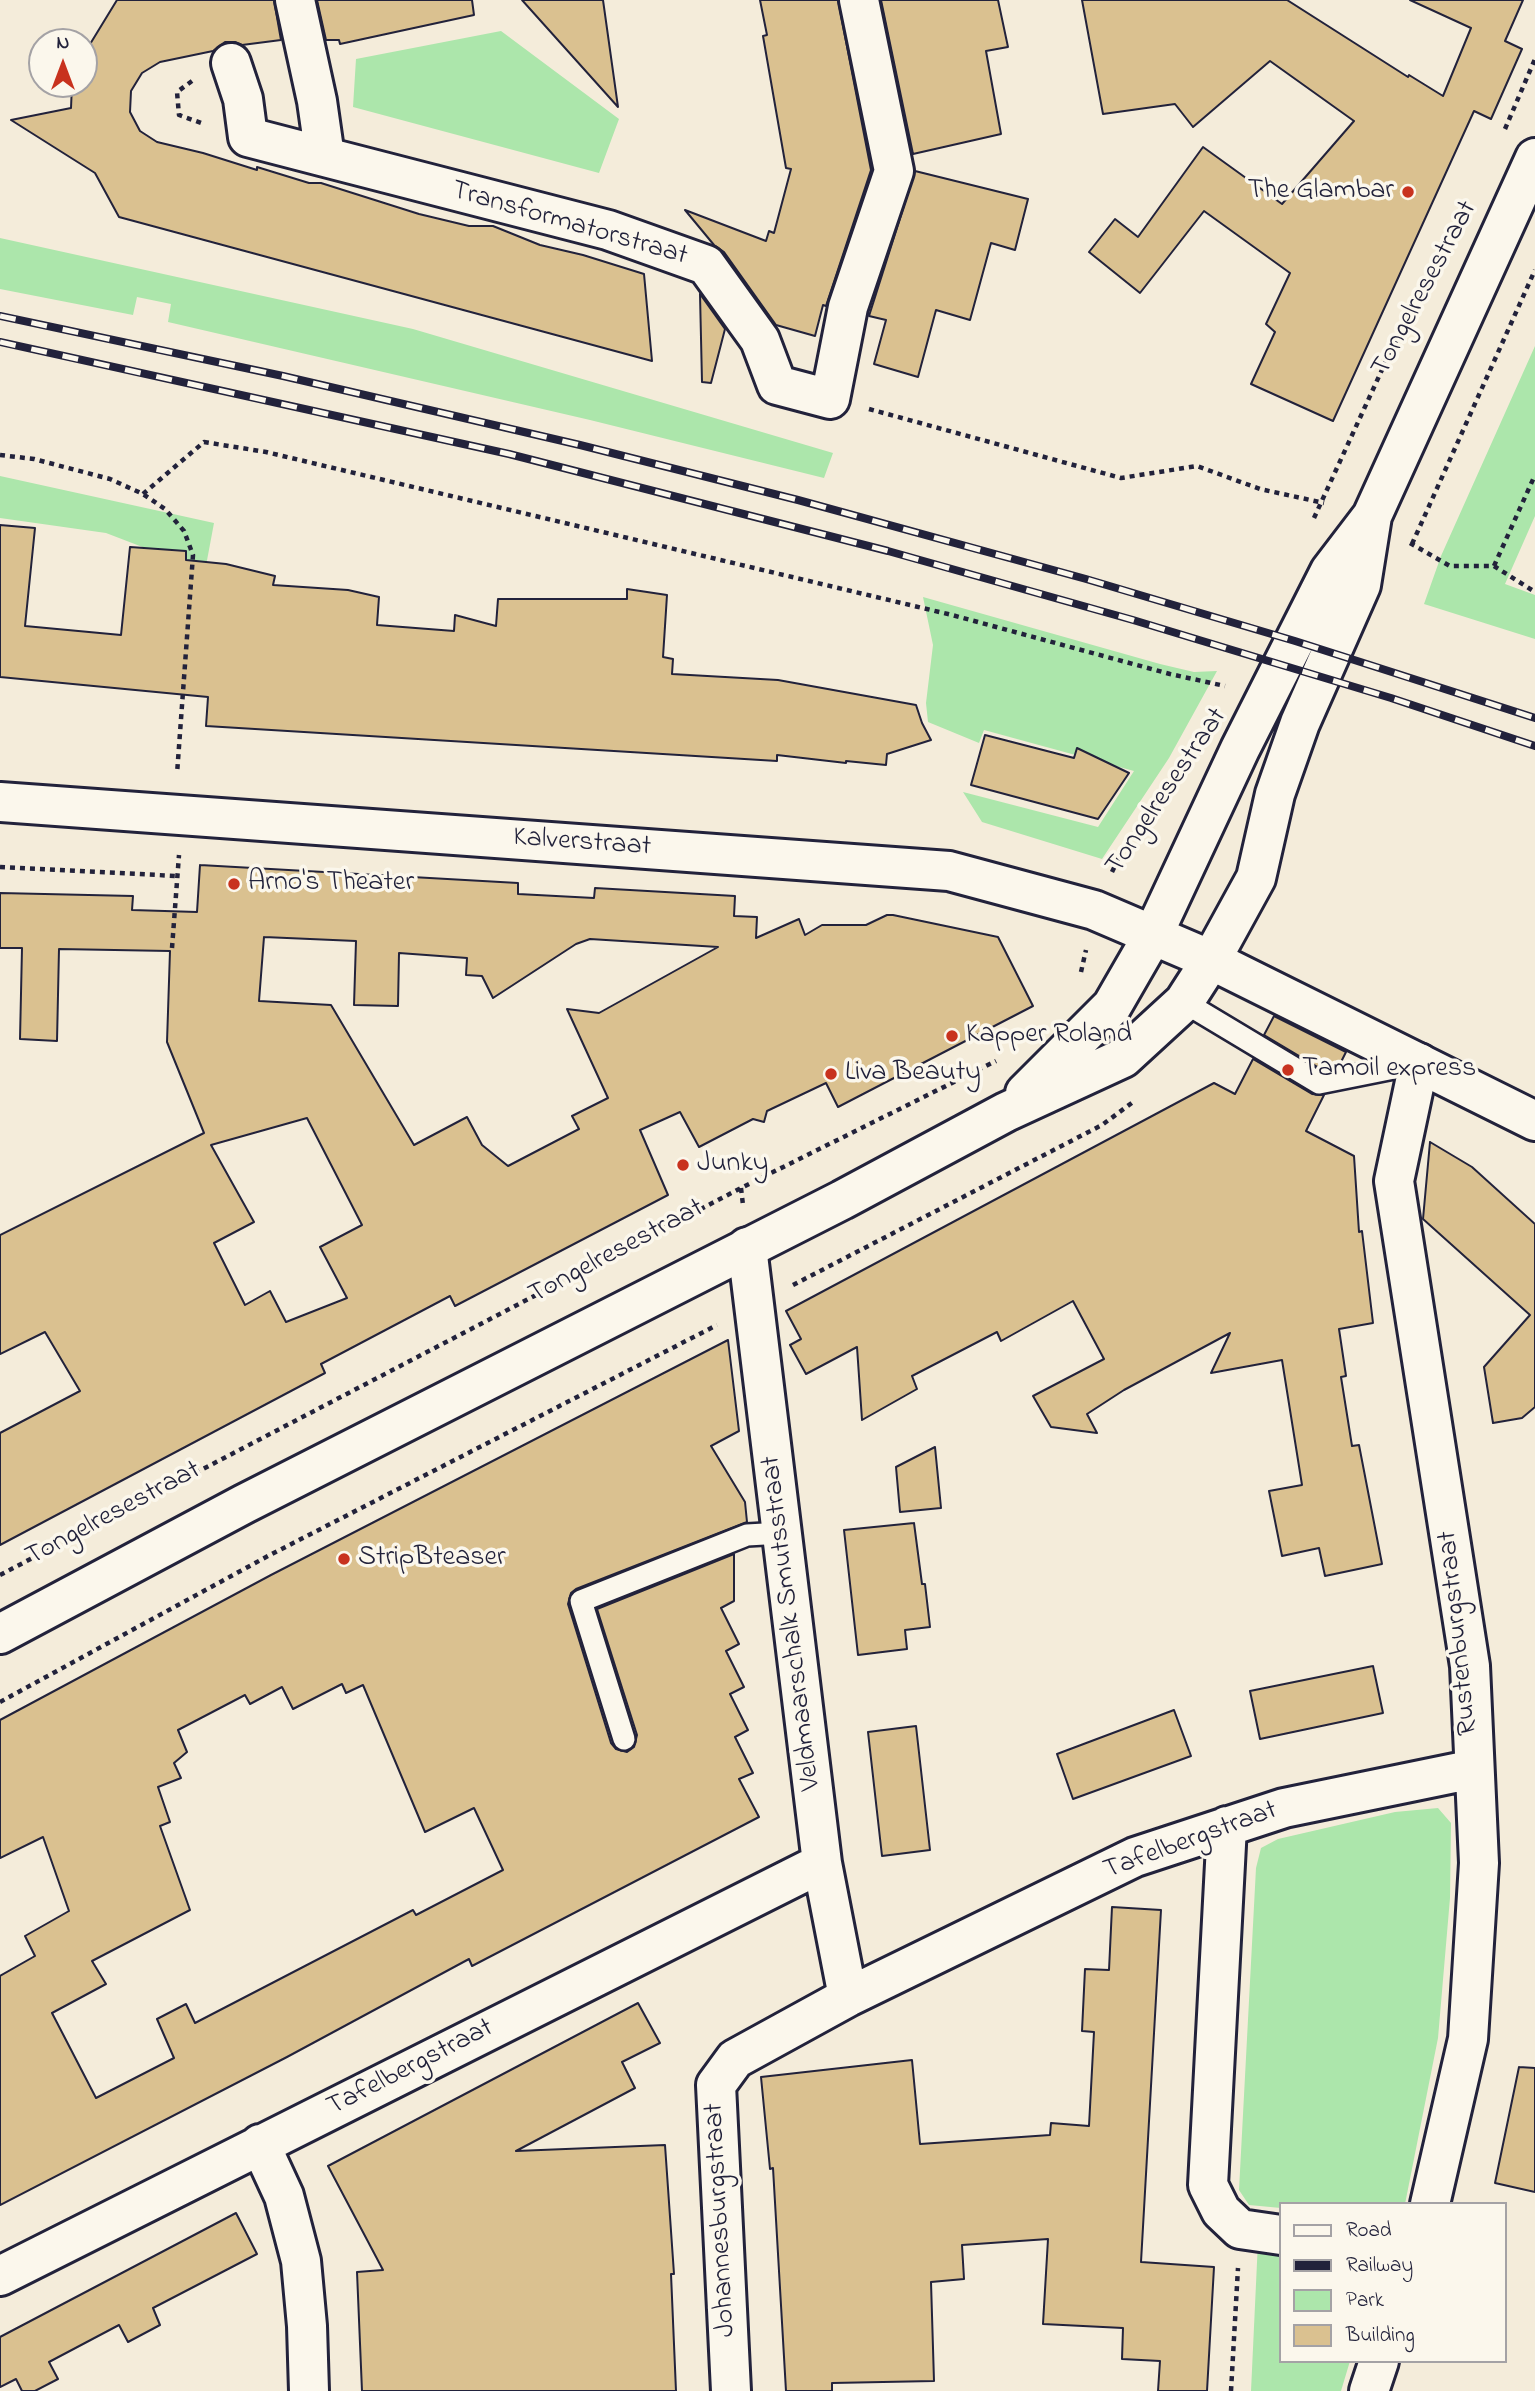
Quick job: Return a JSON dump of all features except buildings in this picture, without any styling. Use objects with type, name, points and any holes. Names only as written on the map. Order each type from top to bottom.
[{"type":"street","points":[[295,0],[317,101],[325,157]]},
{"type":"street","points":[[830,399],[848,307],[894,171],[859,0]]},
{"type":"street","name":"Transformatorstraat","points":[[231,63],[243,99],[248,136],[608,230],[706,265],[760,340],[777,385],[830,399]]},
{"type":"street","name":"Tongelresestraat","points":[[1006,1112],[1112,1006],[1153,935],[1240,749],[1330,572],[1372,516],[1535,158]]},
{"type":"street","name":"Tongelresestraat","points":[[0,1634],[244,1504],[842,1200],[1006,1112],[1123,1058],[1184,1002],[1211,960],[1256,878],[1275,794],[1300,723],[1361,585],[1372,516]]},
{"type":"street","name":"Kalverstraat","points":[[0,802],[949,870],[1094,910],[1153,935],[1211,960],[1535,1121]]},
{"type":"street","name":"Rustenburgstraat","points":[[1419,1063],[1394,1181],[1470,1666],[1479,1863],[1468,2039],[1430,2202]]},
{"type":"street","name":"Veldmaarschalk Smutsstraat","points":[[747,1247],[822,1863],[848,1997]]},
{"type":"street","name":"Tafelbergstraat","points":[[848,1997],[1135,1857],[1284,1808],[1474,1769]]},
{"type":"street","points":[[1227,1826],[1209,2185],[1221,2211],[1240,2229],[1280,2235]]},
{"type":"street","name":"Tafelbergstraat","points":[[0,2276],[822,1863]]},
{"type":"street","name":"Johannesburgstraat","points":[[731,2391],[716,2085],[734,2060],[848,1997]]},
{"type":"street","points":[[260,2144],[284,2196],[301,2262],[309,2391]]},
{"type":"street","points":[[1369,2391],[1379,2363]]},
{"type":"lane","points":[[1184,1002],[1319,1083],[1419,1063]]},
{"type":"lane","points":[[625,1739],[581,1601],[747,1535],[782,1533]]},
{"type":"path","points":[[1500,140],[1535,59]]},
{"type":"path","name":"Tongelresestraat","points":[[1311,526],[1392,348],[1428,290]]},
{"type":"path","points":[[830,399],[1121,478],[1197,466],[1260,489],[1333,506]]},
{"type":"path","points":[[143,494],[204,442],[265,452],[952,615],[1170,674],[1236,688]]},
{"type":"path","points":[[0,455],[34,459],[110,479],[143,494],[165,509],[184,530],[193,555],[177,814],[177,876],[172,948]]},
{"type":"path","points":[[1494,566],[1535,475]]},
{"type":"path","points":[[1403,539],[1450,566],[1494,566],[1535,592]]},
{"type":"path","name":"Tongelresestraat","points":[[1080,976],[1094,910],[1124,847],[1192,752]]},
{"type":"path","points":[[0,867],[177,876]]},
{"type":"path","name":"Tongelresestraat","points":[[0,1575],[741,1188],[1006,1056]]},
{"type":"path","points":[[0,1702],[268,1556],[1102,1125],[1135,1101]]},
{"type":"path","points":[[1231,2391],[1240,2229]]},
{"type":"green space","points":[[501,31],[619,119],[599,173],[353,107],[356,59]]},
{"type":"green space","points":[[0,238],[413,329],[833,453],[824,478],[590,420],[168,322],[171,304],[137,297],[133,315],[0,289]]},
{"type":"green space","points":[[1535,346],[1535,516],[1505,584],[1535,595],[1535,639],[1424,604],[1441,556]]},
{"type":"green space","points":[[0,476],[214,523],[205,571],[106,533],[0,518]]},
{"type":"green space","points":[[923,597],[1160,664],[1194,672],[1217,671],[1169,758],[1102,859],[982,822],[963,792],[1098,827],[1134,771],[984,730],[979,743],[928,722],[926,703],[933,645]]},
{"type":"green space","points":[[1438,1808],[1451,1823],[1450,1898],[1438,2038],[1405,2202],[1280,2202],[1280,2208],[1249,2205],[1239,2190],[1256,1868],[1261,1848],[1278,1839],[1395,1812]]},
{"type":"green space","points":[[1258,2241],[1280,2244],[1280,2363],[1349,2363],[1341,2391],[1251,2391]]},
{"type":"railway","points":[[0,316],[283,376],[580,445],[798,500],[1086,579],[1295,641],[1535,718]]},
{"type":"railway","points":[[0,342],[509,454],[888,551],[1133,620],[1391,698],[1535,746]]},
{"type":"place","name":"The Glambar","points":[[1408,192]]},
{"type":"place","name":"Arno's Theater","points":[[234,884]]},
{"type":"place","name":"Kapper Roland","points":[[952,1036]]},
{"type":"place","name":"Tamoil express","points":[[1288,1070]]},
{"type":"place","name":"Liva Beauty","points":[[831,1074]]},
{"type":"place","name":"Junky","points":[[683,1165]]},
{"type":"place","name":"StripBteaser","points":[[344,1559]]}]
